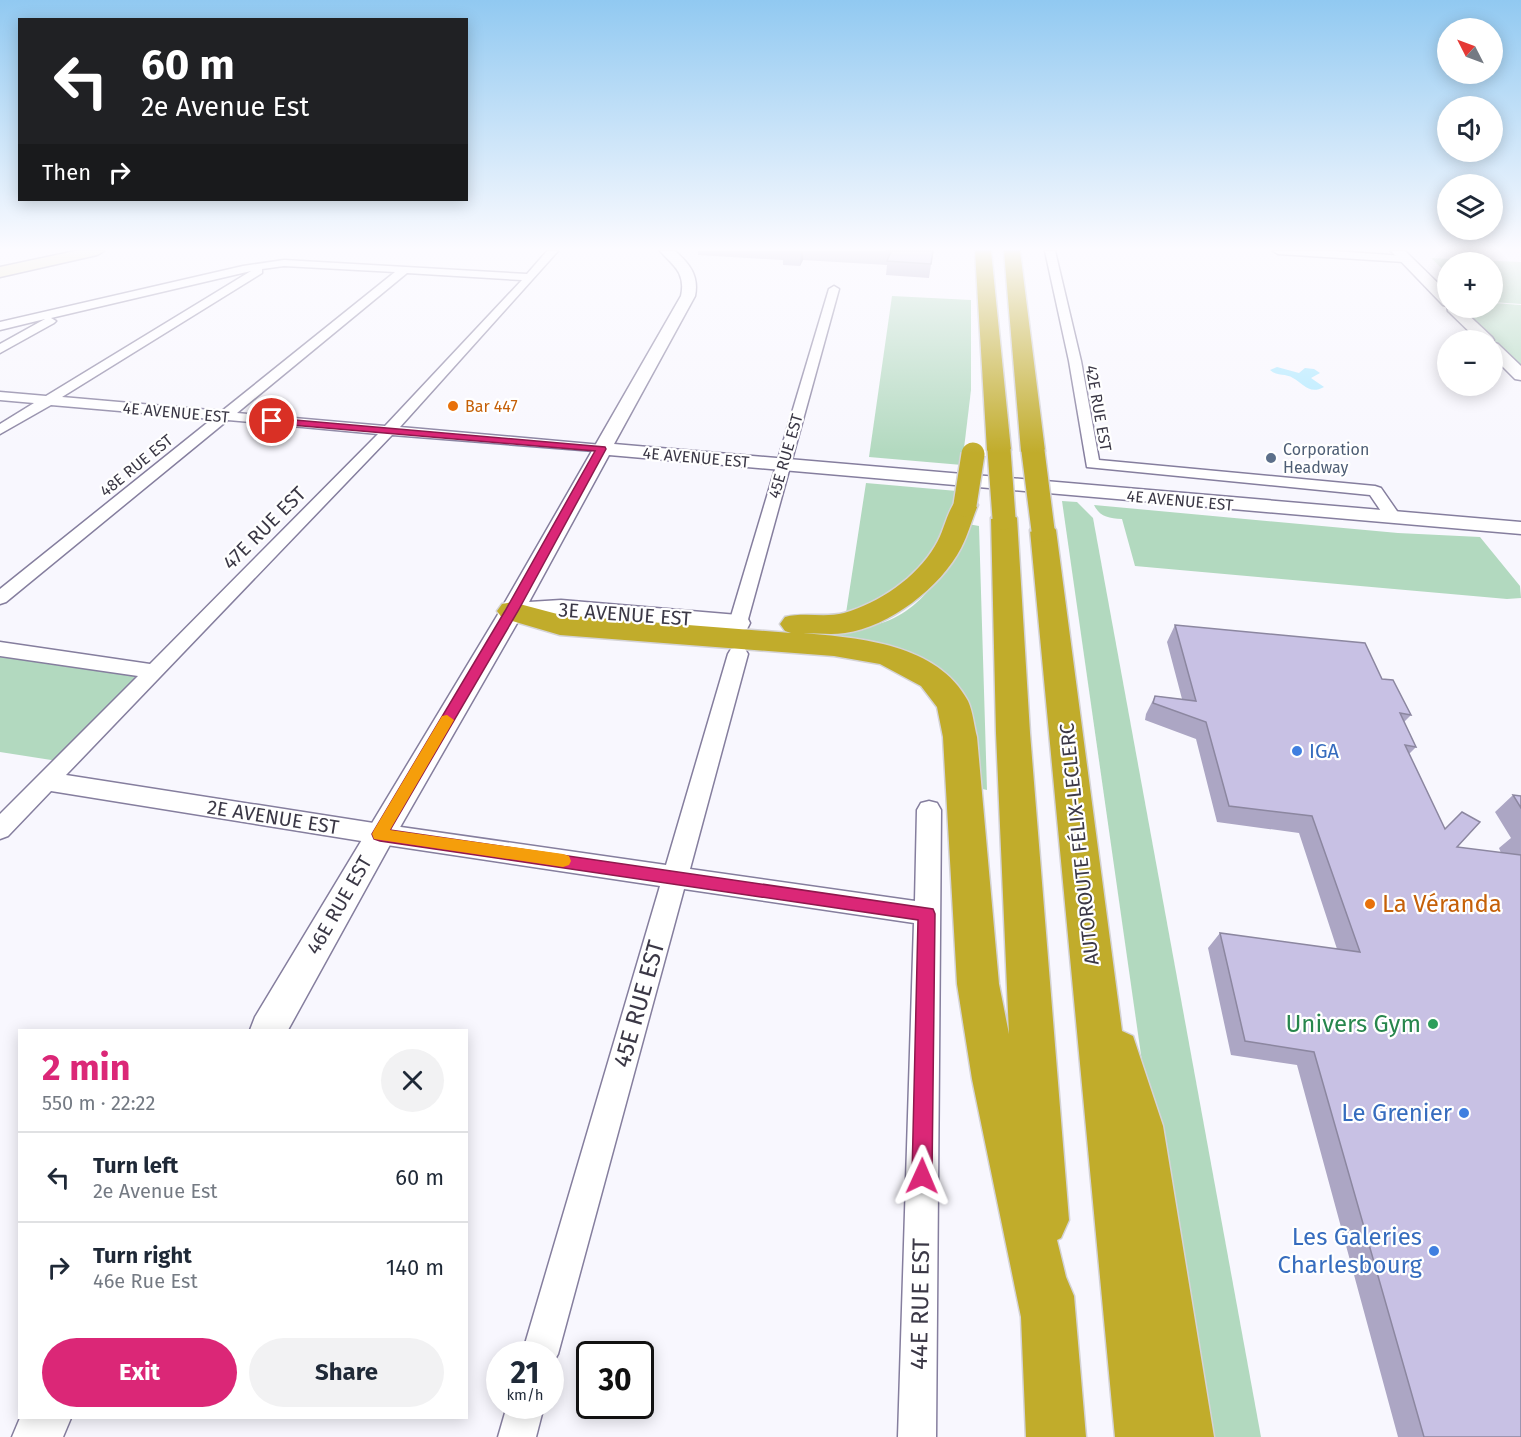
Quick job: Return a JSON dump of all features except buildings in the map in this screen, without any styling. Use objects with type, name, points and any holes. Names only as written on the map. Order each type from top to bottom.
[{"type":"highway","points":[[989,318],[1004,518],[1013,733],[1056,1437]]},
{"type":"highway","name":"AUTOROUTE FÉLIX-LECLERC","points":[[1019,318],[1145,1437]]},
{"type":"highway","points":[[738,623],[845,623],[879,610],[917,586],[948,548],[965,505],[978,420],[994,379]]},
{"type":"highway","points":[[512,611],[560,625],[834,646],[886,655],[932,678],[953,704],[960,737],[978,984],[995,1079],[1048,1316]]},
{"type":"highway","points":[[1093,971],[1139,1126],[1184,1437]]},
{"type":"street","points":[[0,326],[33,318]]},
{"type":"street","points":[[0,349],[55,318]]},
{"type":"street","points":[[0,430],[181,318]]},
{"type":"street","name":"48E RUE EST","points":[[0,598],[346,318]]},
{"type":"street","name":"47E RUE EST","points":[[0,829],[152,671],[390,432],[494,318]]},
{"type":"street","name":"46E RUE EST","points":[[269,1029],[380,834],[512,611],[676,318]]},
{"type":"street","name":"45E RUE EST","points":[[738,623],[825,318]]},
{"type":"street","name":"42E RUE EST","points":[[1065,318],[1075,361],[1092,464]]},
{"type":"street","points":[[1463,318],[1476,330]]},
{"type":"street","points":[[1503,358],[1521,375]]},
{"type":"street","name":"4E AVENUE EST","points":[[0,396],[390,432],[1521,528]]},
{"type":"street","name":"4E AVENUE EST","points":[[1092,464],[1375,491],[1393,517]]},
{"type":"street","name":"3E AVENUE EST","points":[[512,611],[561,608],[738,623]]},
{"type":"street","points":[[0,649],[152,671]]},
{"type":"street","name":"45E RUE EST","points":[[544,1341],[738,654]]},
{"type":"street","name":"2E AVENUE EST","points":[[46,781],[380,834],[927,914]]},
{"type":"street","name":"44E RUE EST","points":[[917,1437],[929,810]]},
{"type":"street","points":[[36,1437],[46,1419]]},
{"type":"street","points":[[517,1437],[522,1419]]},
{"type":"green space","points":[[889,318],[971,318],[971,390],[962,465],[869,457]]},
{"type":"green space","points":[[1469,318],[1521,318],[1521,368],[1503,351],[1503,330],[1482,330]]},
{"type":"green space","points":[[866,483],[957,491],[939,539],[920,570],[908,584],[896,595],[882,603],[846,613]]},
{"type":"green space","points":[[1062,501],[1077,502],[1093,518],[1261,1437],[1202,1437],[1153,1139]]},
{"type":"green space","points":[[1094,505],[1398,533],[1480,537],[1520,586],[1521,598],[1507,599],[1135,566],[1122,519],[1105,516]]},
{"type":"green space","points":[[968,524],[979,526],[987,790],[978,788],[934,674],[795,632],[865,627],[885,622],[902,614],[917,603],[940,575]]},
{"type":"green space","points":[[0,649],[152,671],[64,762],[0,752]]},
{"type":"water","points":[[1277,367],[1299,373],[1305,368],[1314,369],[1320,373],[1311,378],[1324,387],[1310,389],[1290,377],[1270,370]]},
{"type":"slow traffic","points":[[447,720],[380,834],[563,861]]},
{"type":"place","name":"Bar 447","points":[[453,406]]},
{"type":"place","name":"Corporation Headway","points":[[1271,458]]},
{"type":"place","name":"IGA","points":[[1297,751]]},
{"type":"place","name":"La Véranda","points":[[1370,904]]},
{"type":"place","name":"Univers Gym","points":[[1433,1024]]},
{"type":"place","name":"Le Grenier","points":[[1464,1113]]},
{"type":"place","name":"Les Galeries Charlesbourg","points":[[1434,1251]]},
{"type":"route","points":[[272,421],[602,449],[512,611],[380,834],[927,914],[922,1176]]}]
